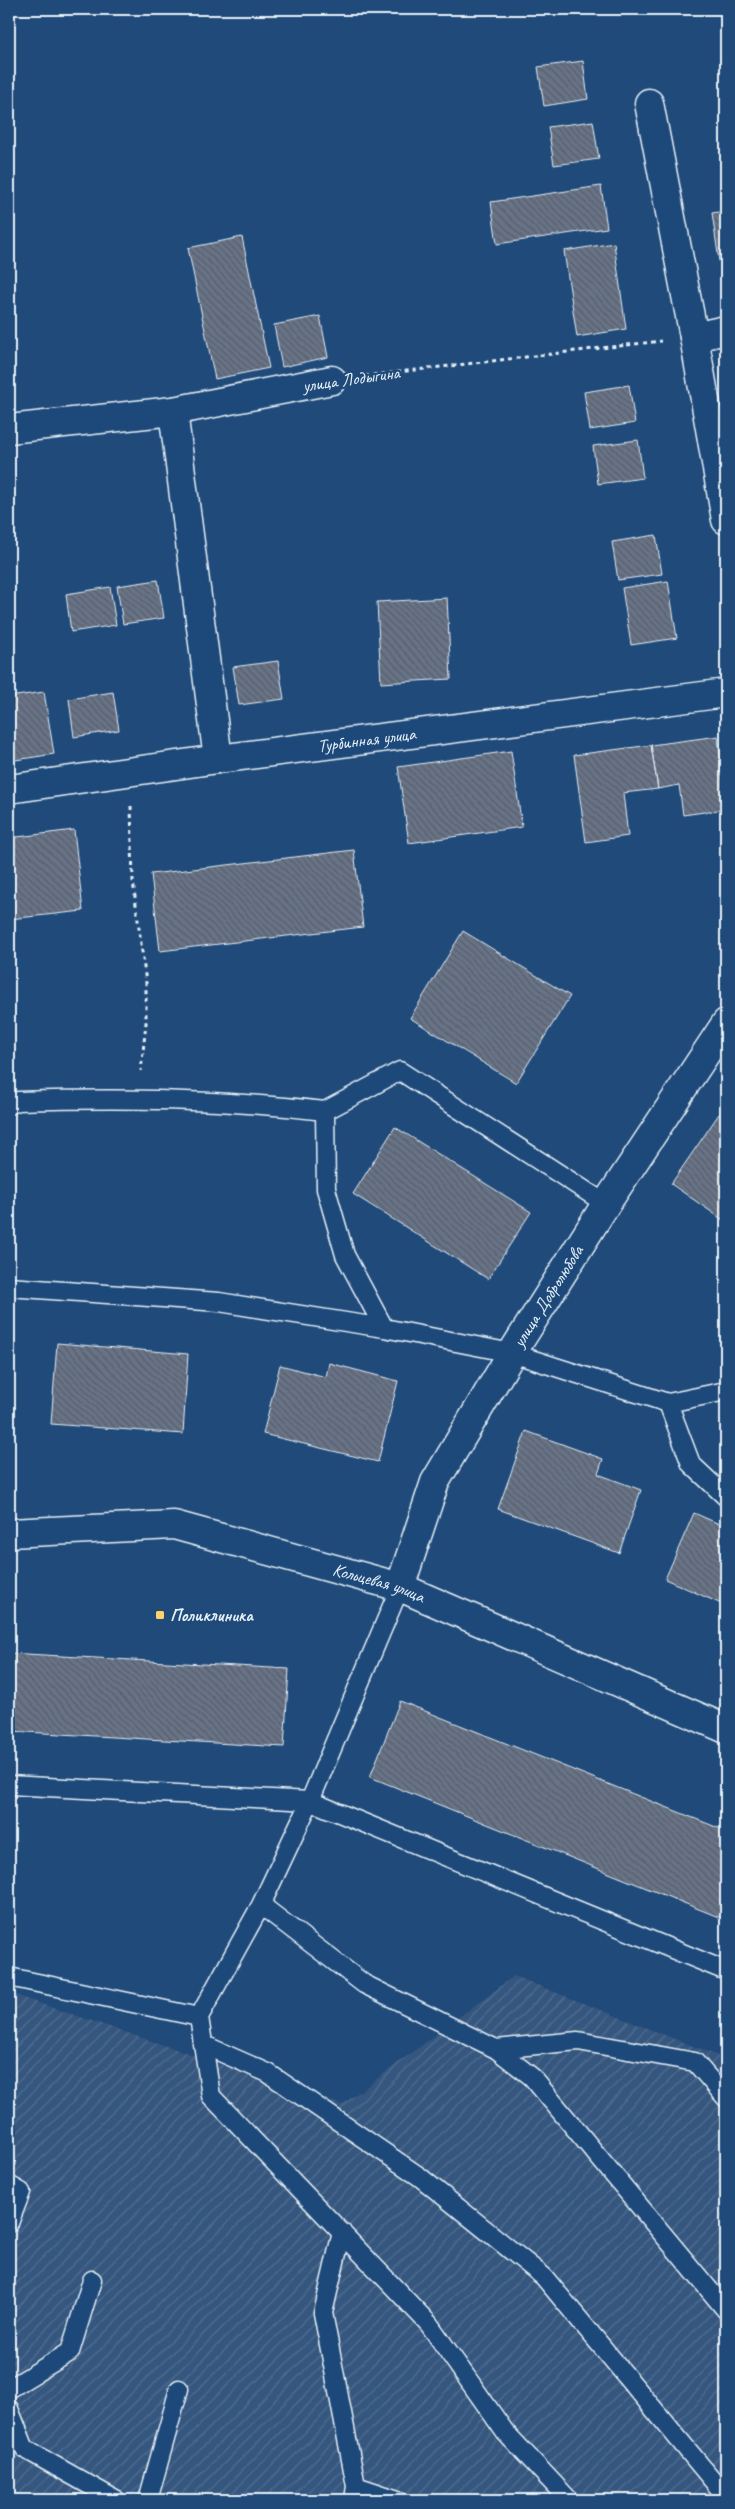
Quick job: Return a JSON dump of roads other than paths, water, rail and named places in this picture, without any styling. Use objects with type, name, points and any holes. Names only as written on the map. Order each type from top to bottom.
[{"type":"street","points":[[649,103],[694,337],[726,520]]},
{"type":"street","points":[[694,337],[726,330]]},
{"type":"street","name":"улица Лодыгина","points":[[9,429],[173,410],[332,380]]},
{"type":"street","points":[[173,410],[218,759]]},
{"type":"street","name":"Турбинная улица","points":[[9,789],[218,759],[726,693]]},
{"type":"street","name":"улица Добролюбова","points":[[400,1587],[435,1482],[512,1353],[606,1204],[726,1022]]},
{"type":"street","name":"Кольцевая улица","points":[[9,1533],[174,1525],[400,1587],[726,1730]]},
{"type":"lane","points":[[9,1105],[18,1101],[138,1098],[253,1102],[324,1111],[400,1072],[606,1204]]},
{"type":"lane","points":[[324,1111],[326,1189],[345,1255],[384,1328]]},
{"type":"lane","points":[[9,1287],[218,1302],[384,1328],[512,1353],[668,1403],[726,1391]]},
{"type":"lane","points":[[668,1403],[691,1464],[726,1496]]},
{"type":"lane","points":[[400,1587],[310,1801],[261,1905],[199,2017],[211,2096],[429,2324],[505,2432],[569,2500]]},
{"type":"lane","points":[[9,1785],[310,1801],[726,1971]]},
{"type":"lane","points":[[261,1905],[364,1984],[496,2048],[532,2077],[726,2310]]},
{"type":"lane","points":[[9,1977],[199,2017]]},
{"type":"lane","points":[[496,2048],[578,2041],[695,2062],[726,2098]]},
{"type":"lane","points":[[202,2044],[268,2073],[404,2166],[544,2277],[720,2489]]},
{"type":"lane","points":[[9,2185],[21,2192],[9,2223]]},
{"type":"lane","points":[[342,2232],[323,2313],[355,2493],[398,2500]]},
{"type":"lane","points":[[9,2389],[70,2352],[92,2280]]},
{"type":"lane","points":[[148,2500],[179,2389]]},
{"type":"lane","points":[[9,2409],[26,2449],[116,2500]]},
{"type":"place","name":"Поликлиника","points":[[160,1615]]}]
